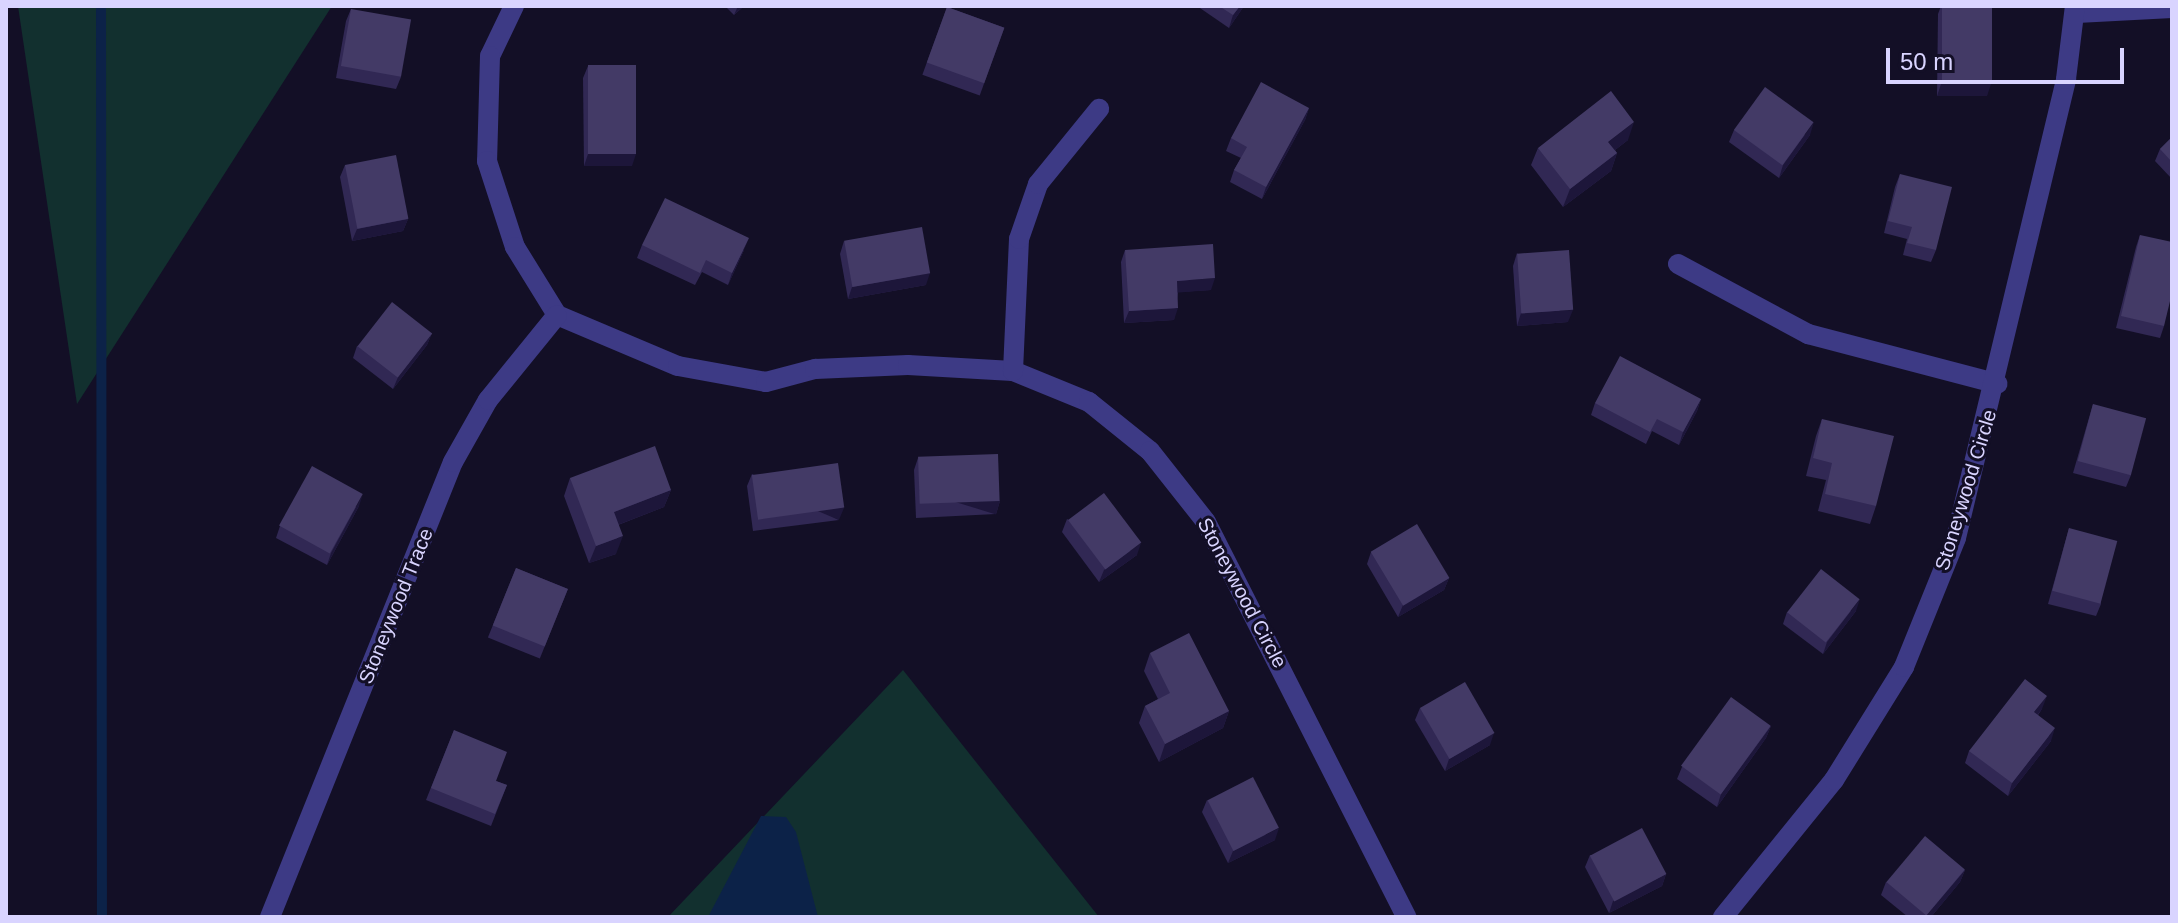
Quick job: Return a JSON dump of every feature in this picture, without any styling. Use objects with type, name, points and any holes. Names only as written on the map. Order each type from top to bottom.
[{"type":"street","points":[[514,6],[490,56],[487,161],[515,247],[557,315]]},
{"type":"street","points":[[2076,10],[2172,8]]},
{"type":"street","name":"Stoneywood Circle","points":[[1723,917],[1834,780],[1904,667],[1956,538],[1998,384],[2076,10]]},
{"type":"street","points":[[1013,371],[1019,239],[1038,184],[1099,109]]},
{"type":"street","points":[[1678,264],[1808,334],[1998,384]]},
{"type":"street","name":"Stoneywood Circle","points":[[557,315],[678,366],[766,382],[815,369],[908,365],[1013,371],[1089,402],[1150,451],[1206,522],[1406,917]]},
{"type":"street","name":"Stoneywood Trace","points":[[270,917],[453,462],[488,400],[557,315]]},
{"type":"green space","points":[[18,6],[332,6],[77,404],[52,236]]},
{"type":"green space","points":[[903,670],[1099,917],[668,917]]},
{"type":"water","points":[[761,816],[786,817],[796,832],[818,917],[708,917]]},
{"type":"building","points":[[1219,6],[1240,6],[1233,15]]},
{"type":"building","points":[[1942,6],[1992,6],[1992,84],[1942,84]]},
{"type":"building","points":[[947,7],[1004,28],[984,83],[927,62]]},
{"type":"building","points":[[351,9],[411,20],[401,77],[341,66]]},
{"type":"building","points":[[588,65],[636,65],[636,154],[588,154]]},
{"type":"building","points":[[1261,82],[1309,108],[1266,187],[1234,170],[1247,147],[1231,138]]},
{"type":"building","points":[[1765,87],[1814,122],[1782,165],[1734,130]]},
{"type":"building","points":[[1611,91],[1634,122],[1608,142],[1617,153],[1570,189],[1538,148]]},
{"type":"building","points":[[2172,137],[2172,162],[2160,149]]},
{"type":"building","points":[[396,155],[408,219],[357,229],[345,165]]},
{"type":"building","points":[[1900,174],[1952,187],[1936,250],[1907,243],[1912,227],[1888,221]]},
{"type":"building","points":[[665,198],[749,238],[732,273],[706,260],[700,273],[642,245]]},
{"type":"building","points":[[922,227],[930,273],[852,287],[844,241]]},
{"type":"building","points":[[2140,235],[2172,242],[2172,293],[2164,326],[2121,316]]},
{"type":"building","points":[[1213,244],[1215,278],[1177,281],[1178,308],[1129,311],[1125,250]]},
{"type":"building","points":[[1569,250],[1573,310],[1521,313],[1517,254]]},
{"type":"building","points":[[392,302],[432,333],[398,378],[358,346]]},
{"type":"building","points":[[1620,356],[1701,399],[1683,432],[1657,419],[1650,432],[1595,403]]},
{"type":"building","points":[[2093,404],[2146,418],[2131,475],[2078,461]]},
{"type":"building","points":[[1822,419],[1894,436],[1876,506],[1825,494],[1832,463],[1813,458]]},
{"type":"building","points":[[655,446],[671,490],[614,512],[623,536],[596,546],[570,478]]},
{"type":"building","points":[[998,454],[1000,501],[920,504],[918,457]]},
{"type":"building","points":[[838,463],[844,508],[758,520],[752,475]]},
{"type":"building","points":[[312,466],[363,494],[330,554],[279,525]]},
{"type":"building","points":[[1104,493],[1141,543],[1105,570],[1068,520]]},
{"type":"building","points":[[1417,524],[1449,578],[1403,606],[1371,552]]},
{"type":"building","points":[[2069,528],[2117,541],[2100,604],[2052,591]]},
{"type":"building","points":[[516,568],[568,589],[545,646],[493,625]]},
{"type":"building","points":[[1821,569],[1860,599],[1826,643],[1787,612]]},
{"type":"building","points":[[1189,633],[1229,711],[1165,744],[1145,706],[1170,693],[1150,653]]},
{"type":"building","points":[[2025,679],[2047,696],[2034,712],[2055,728],[2012,783],[1969,751]]},
{"type":"building","points":[[1465,682],[1494,733],[1449,759],[1420,708]]},
{"type":"building","points":[[1731,697],[1771,726],[1721,795],[1681,766]]},
{"type":"building","points":[[454,730],[507,752],[496,781],[507,785],[495,814],[431,788]]},
{"type":"building","points":[[1253,777],[1279,828],[1233,851],[1208,800]]},
{"type":"building","points":[[1642,828],[1666,874],[1614,902],[1590,856]]},
{"type":"building","points":[[1925,836],[1965,869],[1926,915],[1886,882]]},
{"type":"waterway","points":[[101,6],[102,917]]}]
